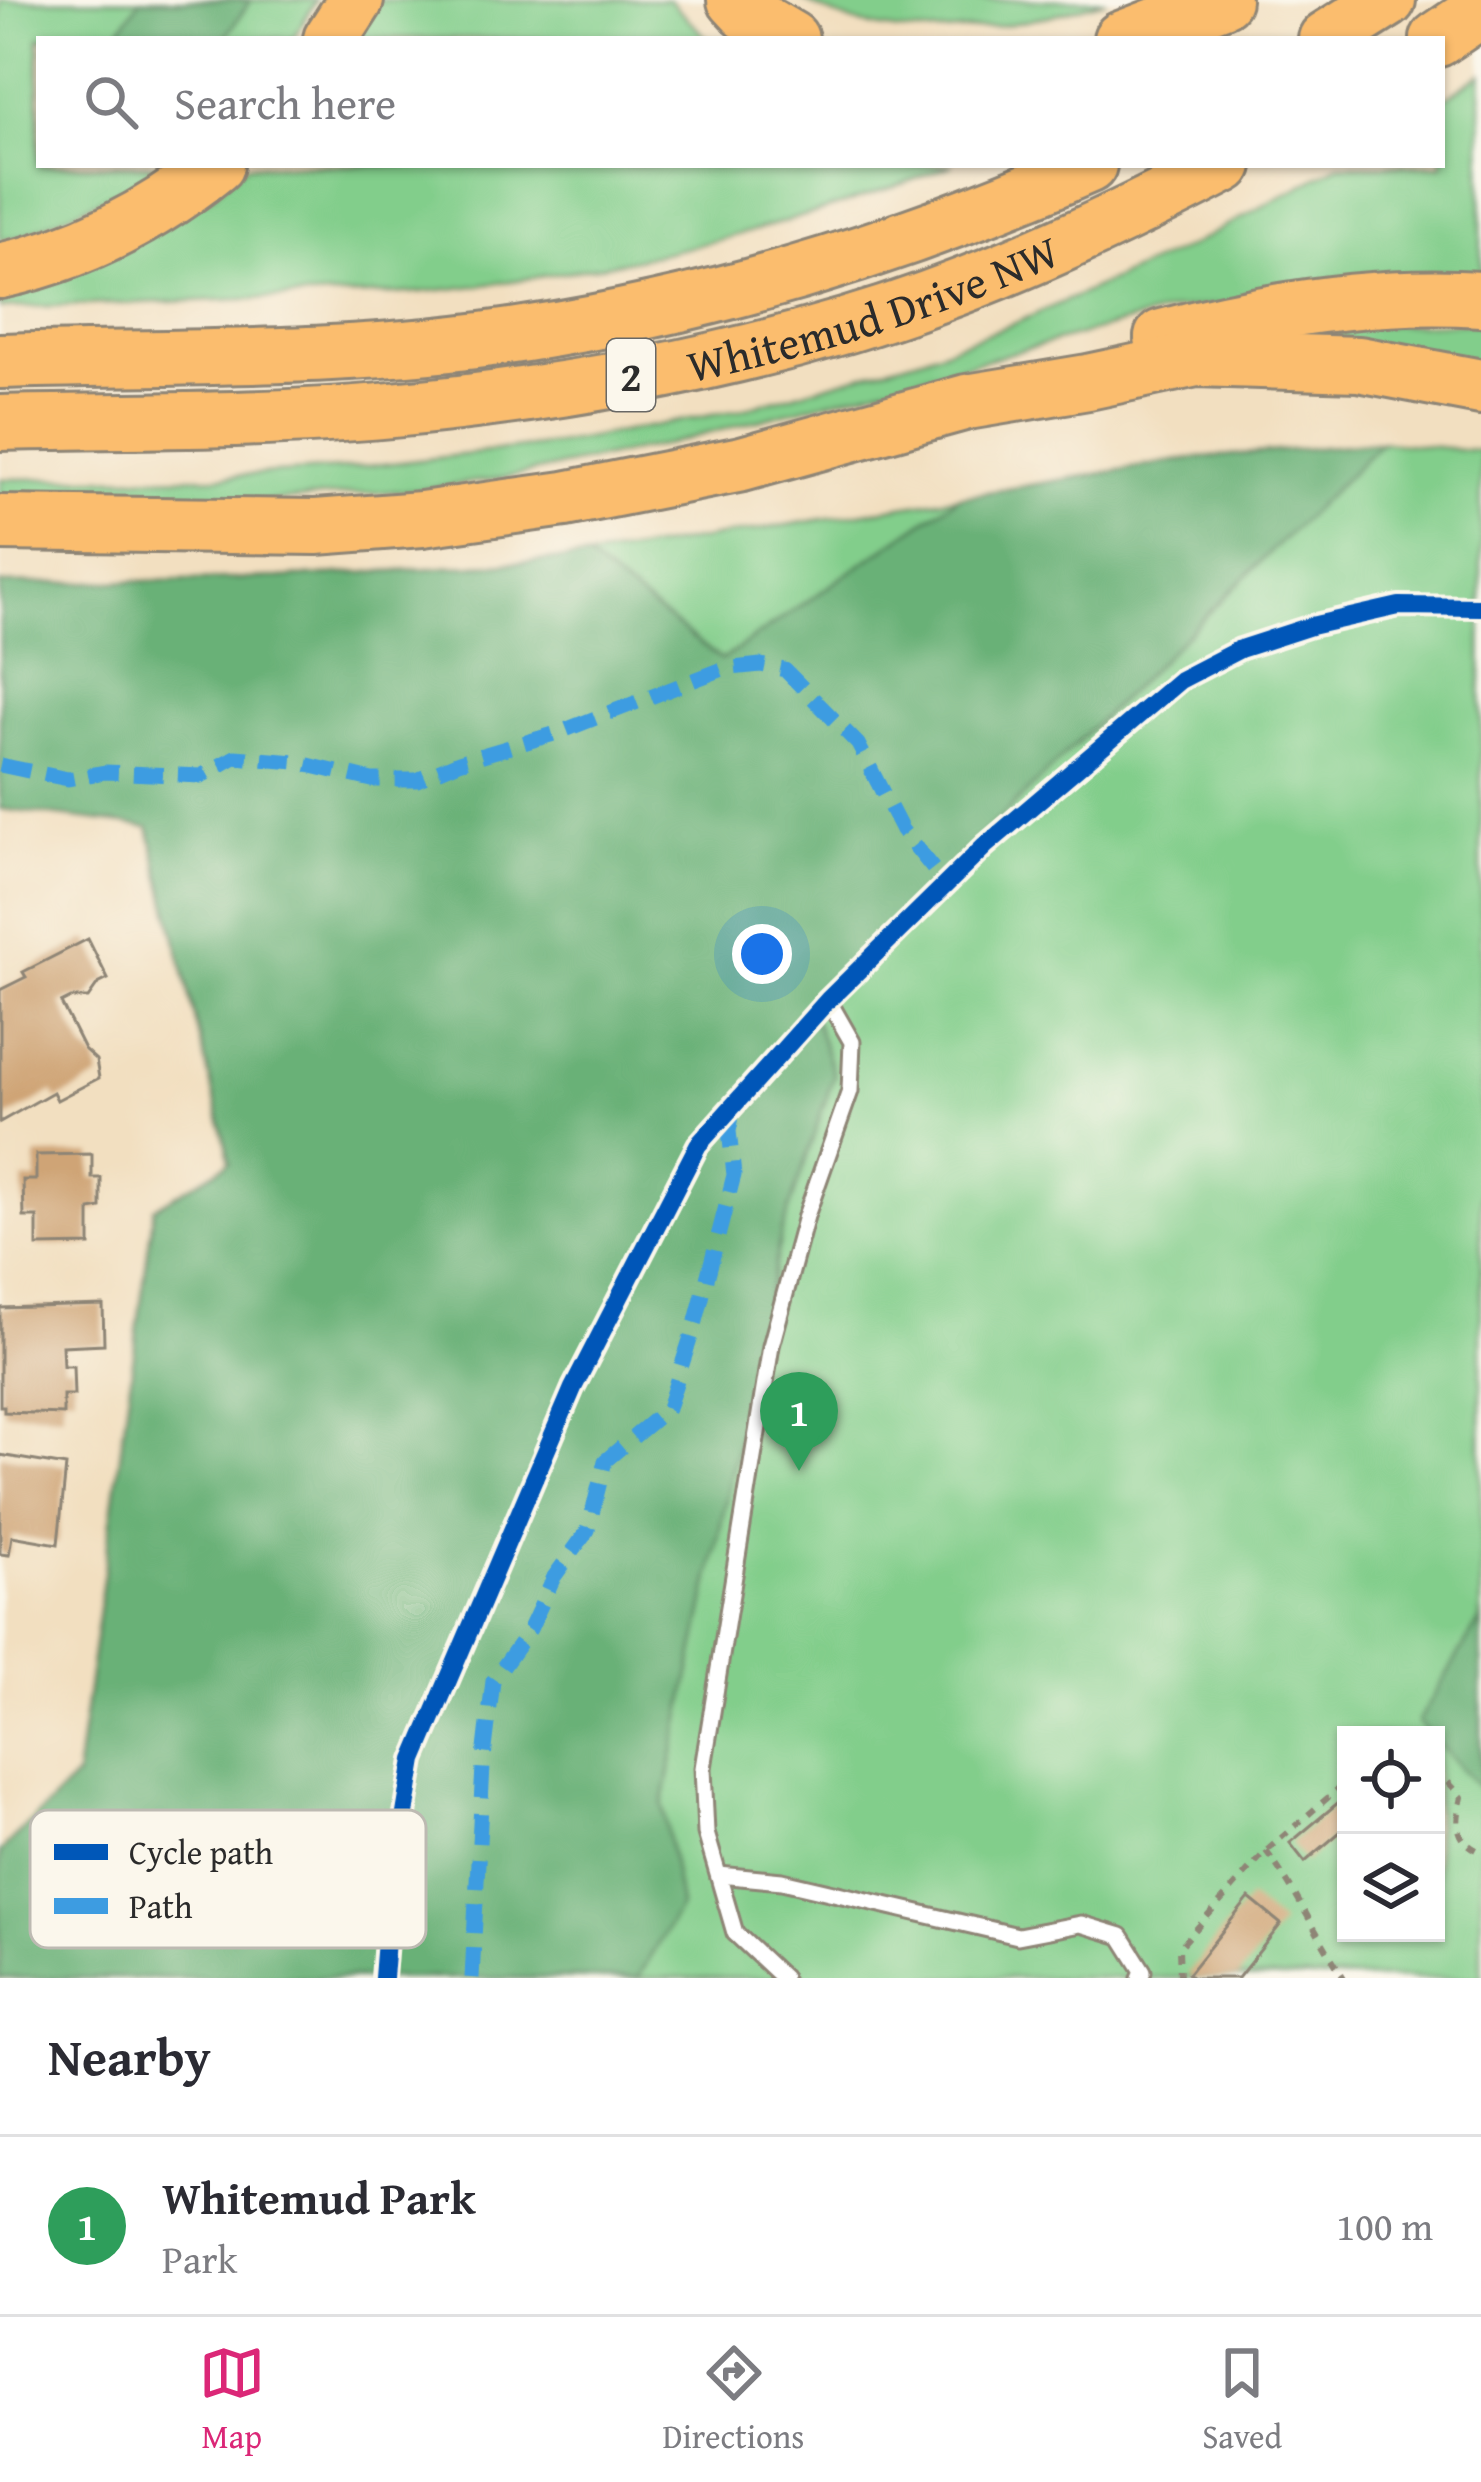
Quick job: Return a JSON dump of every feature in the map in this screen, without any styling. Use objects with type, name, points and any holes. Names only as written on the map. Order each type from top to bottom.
[{"type":"highway","points":[[333,36],[356,0]]},
{"type":"highway","points":[[735,0],[747,13],[786,36]]},
{"type":"highway","points":[[1128,36],[1223,0]]},
{"type":"highway","points":[[1331,36],[1388,0]]},
{"type":"highway","points":[[1442,36],[1481,10]]},
{"type":"highway","points":[[0,272],[108,235],[153,211],[212,168]]},
{"type":"highway","name":"Whitemud Drive NW","points":[[0,361],[255,355],[525,334],[781,278],[873,251],[1081,168]]},
{"type":"highway","name":"Whitemud Drive NW","points":[[0,423],[386,411],[518,396],[680,365],[852,324],[988,276],[1219,168]]},
{"type":"highway","points":[[967,402],[1043,368],[1187,330],[1340,303],[1481,299]]},
{"type":"highway","points":[[0,523],[316,527],[422,519],[565,499],[742,464],[967,402],[1196,359],[1359,364],[1481,387]]},
{"type":"lane","points":[[783,1978],[735,1933],[706,1833],[703,1768],[770,1346],[806,1216],[850,1091],[852,1042],[828,1000],[985,846],[1180,680],[1240,649],[1311,626],[1399,606],[1481,607]]},
{"type":"lane","points":[[719,1875],[782,1882],[1018,1936],[1081,1924],[1121,1936],[1143,1971],[1140,1978]]},
{"type":"path","points":[[1445,1779],[1462,1797],[1456,1826],[1466,1846],[1481,1852]]},
{"type":"path","points":[[1180,1978],[1180,1948],[1266,1851],[1337,1790]]},
{"type":"path","points":[[1266,1851],[1294,1889],[1344,1978]]},
{"type":"green space","points":[[0,0],[316,0],[295,36],[36,36],[36,168],[168,168],[19,237],[0,240]]},
{"type":"green space","points":[[140,0],[251,0],[226,36],[115,36]]},
{"type":"green space","points":[[378,0],[669,0],[705,36],[356,36]]},
{"type":"green space","points":[[803,0],[1107,0],[993,27],[915,32],[839,17]]},
{"type":"green space","points":[[1481,74],[1481,278],[1177,309],[664,445],[503,478],[259,502],[0,500],[0,479],[215,477],[341,469],[557,444],[739,410],[923,357],[1013,324],[1192,245],[1333,168],[1445,168],[1445,98]]},
{"type":"green space","points":[[243,168],[945,168],[758,229],[557,274],[421,292],[0,308],[0,287],[211,197]]},
{"type":"green space","points":[[1481,323],[1481,363],[1308,341],[1308,333],[1372,325]]},
{"type":"green space","points":[[1382,442],[1481,451],[1481,1978],[0,1978],[0,1852],[30,1822],[30,1948],[426,1948],[426,1810],[43,1810],[76,1777],[154,1208],[230,1163],[149,827],[281,578],[587,558],[1188,459]]},
{"type":"green space","points":[[1382,442],[810,1006],[834,1075],[781,1234],[663,1805],[680,1906],[638,1978],[0,1978],[0,1852],[30,1822],[30,1948],[426,1948],[426,1810],[43,1810],[76,1777],[154,1208],[230,1162],[149,827],[0,809],[0,584],[281,578],[587,558],[722,660],[959,497],[1188,459]]},
{"type":"green space","points":[[1481,1618],[1481,1790],[1445,1751],[1445,1726],[1418,1722]]},
{"type":"building","points":[[88,939],[108,979],[88,998],[61,1003],[84,1049],[96,1060],[99,1078],[57,1100],[53,1092],[0,1122],[0,990],[26,977],[23,972]]},
{"type":"building","points":[[92,1154],[92,1178],[101,1178],[101,1208],[90,1210],[90,1245],[37,1246],[37,1217],[24,1217],[23,1180],[36,1180],[36,1155]]},
{"type":"building","points":[[103,1305],[104,1344],[62,1346],[63,1366],[73,1366],[74,1395],[63,1395],[63,1414],[4,1412],[0,1406],[0,1308]]},
{"type":"building","points":[[0,1455],[66,1466],[58,1544],[12,1536],[9,1555],[0,1554]]},
{"type":"building","points":[[1337,1804],[1337,1835],[1305,1862],[1290,1843]]},
{"type":"building","points":[[1249,1898],[1281,1924],[1238,1978],[1193,1978],[1188,1974]]},
{"type":"marked path","points":[[0,765],[68,779],[105,772],[201,776],[235,757],[295,762],[372,780],[417,780],[723,669],[761,665],[785,670],[858,744],[902,830],[947,886]]},
{"type":"marked path","points":[[472,1978],[483,1766],[493,1681],[530,1629],[554,1577],[588,1530],[605,1461],[668,1408],[734,1175],[729,1131],[733,1112]]},
{"type":"cycle path","points":[[406,1810],[414,1760],[573,1388],[698,1145],[828,1000],[985,846],[1180,680],[1240,649],[1311,626],[1399,606],[1481,607]]},
{"type":"cycle path","points":[[383,1978],[385,1948]]},
{"type":"place","name":"Whitemud Park","points":[[799,1471]]}]
